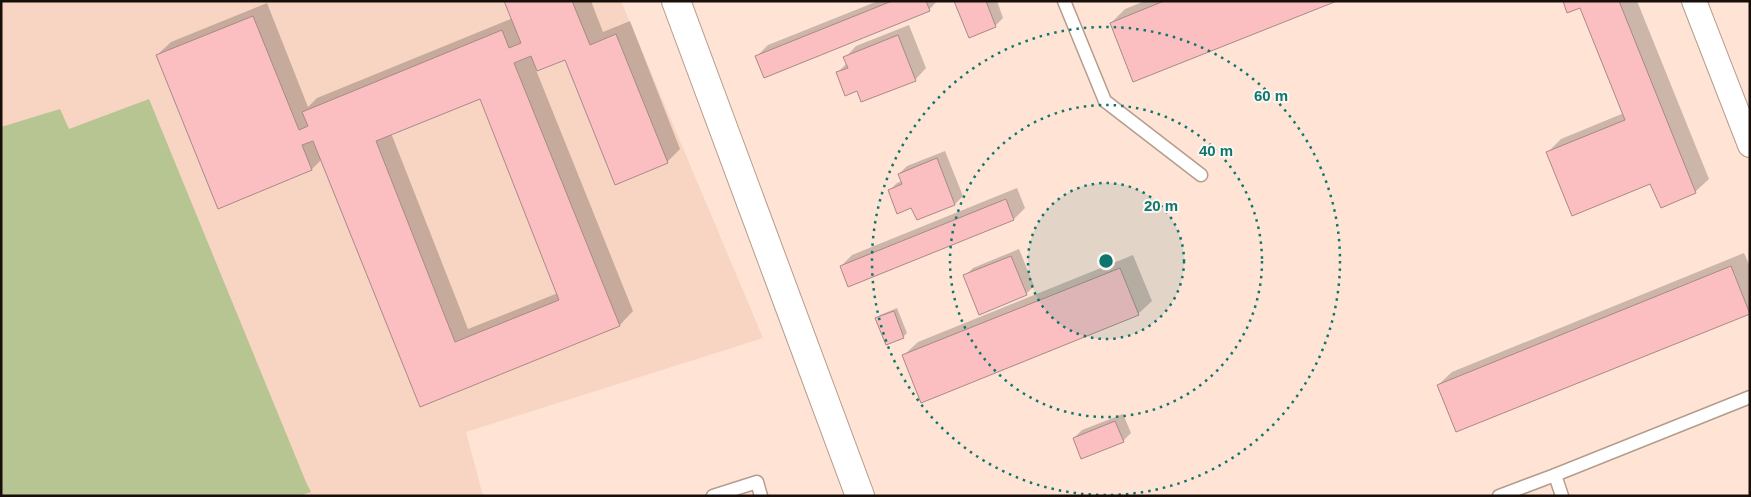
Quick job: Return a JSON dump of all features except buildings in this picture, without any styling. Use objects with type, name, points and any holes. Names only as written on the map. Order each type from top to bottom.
[{"type":"street","points":[[676,1],[860,496]]},
{"type":"street","points":[[1694,1],[1750,145]]},
{"type":"lane","points":[[1064,1],[1105,101],[1201,175]]},
{"type":"lane","points":[[1499,496],[1750,397]]},
{"type":"lane","points":[[1555,475],[1562,496]]},
{"type":"lane","points":[[713,496],[757,482],[761,496]]},
{"type":"shaded area","points":[[1,1],[621,1],[763,338],[466,432],[483,496],[1,496]]},
{"type":"green space","points":[[149,99],[311,492],[299,496],[1,496],[1,127],[60,109],[69,129]]}]
